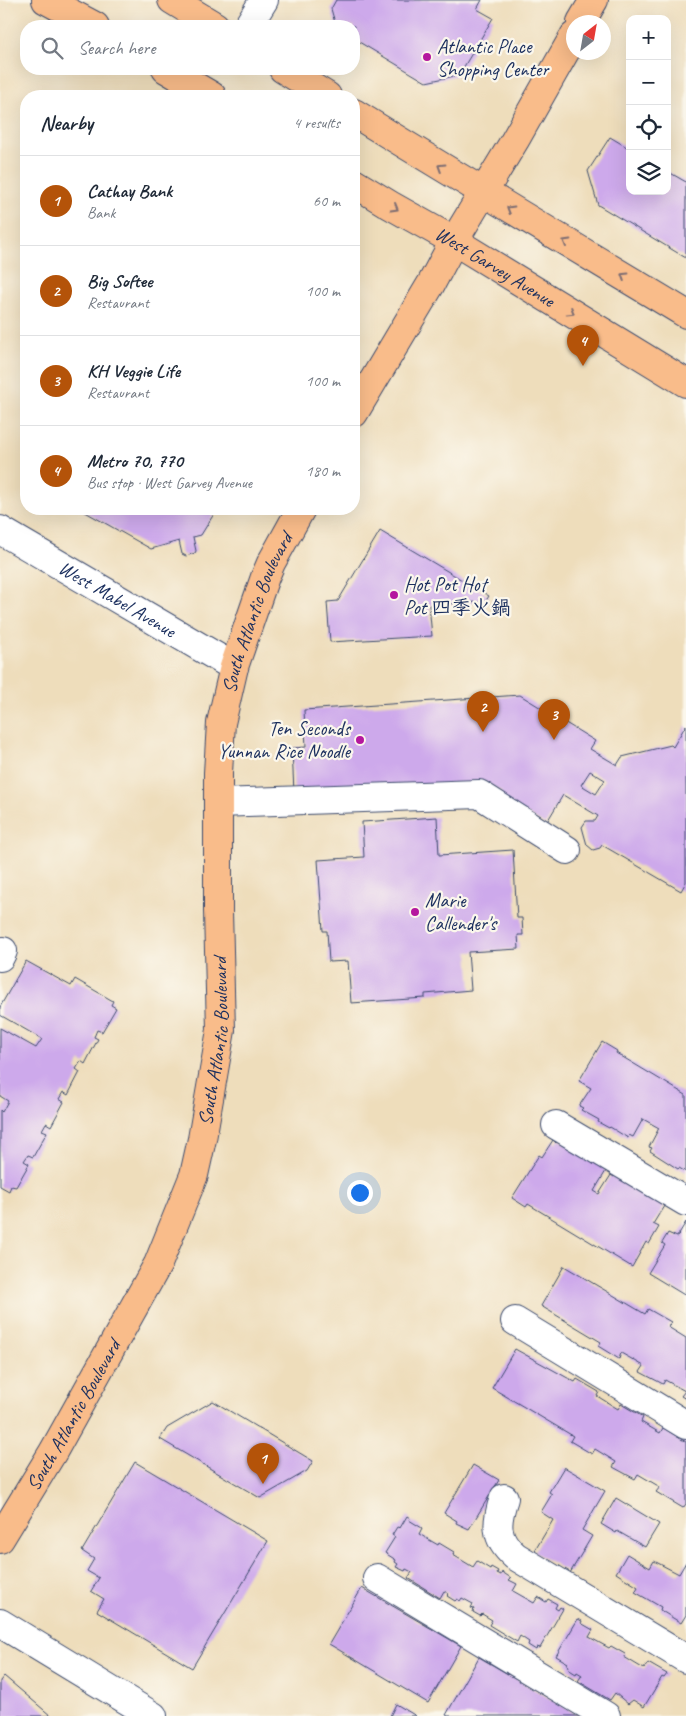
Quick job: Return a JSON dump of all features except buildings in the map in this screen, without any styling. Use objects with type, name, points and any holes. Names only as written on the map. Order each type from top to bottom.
[{"type":"main road","points":[[46,0],[84,20]]},
{"type":"main road","points":[[172,0],[205,20]]},
{"type":"main road","points":[[585,15],[594,0]]},
{"type":"main road","points":[[360,404],[566,50]]},
{"type":"main road","points":[[176,75],[202,90]]},
{"type":"main road","points":[[293,75],[318,90]]},
{"type":"main road","points":[[360,117],[483,193],[595,258],[686,314]]},
{"type":"main road","name":"West Garvey Avenue","points":[[360,187],[390,206],[454,241],[686,384]]},
{"type":"main road","name":"South Atlantic Boulevard","points":[[0,1539],[53,1452],[158,1264],[194,1175],[221,1030],[218,803],[221,724],[234,667],[271,563],[298,515]]},
{"type":"street","points":[[252,20],[264,0]]},
{"type":"street","name":"West Mabel Avenue","points":[[0,530],[234,667]]},
{"type":"street","points":[[218,803],[479,794],[567,850]]},
{"type":"street","points":[[556,1125],[686,1202]]},
{"type":"street","points":[[515,1322],[686,1425]]},
{"type":"street","points":[[504,1498],[498,1516],[499,1534],[505,1548],[515,1556],[686,1659]]},
{"type":"street","points":[[377,1578],[606,1716]]},
{"type":"street","points":[[0,1624],[153,1716]]},
{"type":"place","name":"Atlantic Place Shopping Center","points":[[427,57]]},
{"type":"place","name":"Metro 70, 770","points":[[583,366]]},
{"type":"place","name":"Hot Pot Hot Pot 四季火鍋","points":[[394,595]]},
{"type":"place","name":"Big Softee","points":[[483,732]]},
{"type":"place","name":"Ten Seconds Yunnan Rice Noodle","points":[[360,740]]},
{"type":"place","name":"KH Veggie Life","points":[[554,740]]},
{"type":"place","name":"Marie Callender's","points":[[415,912]]},
{"type":"place","name":"Cathay Bank","points":[[263,1484]]}]
